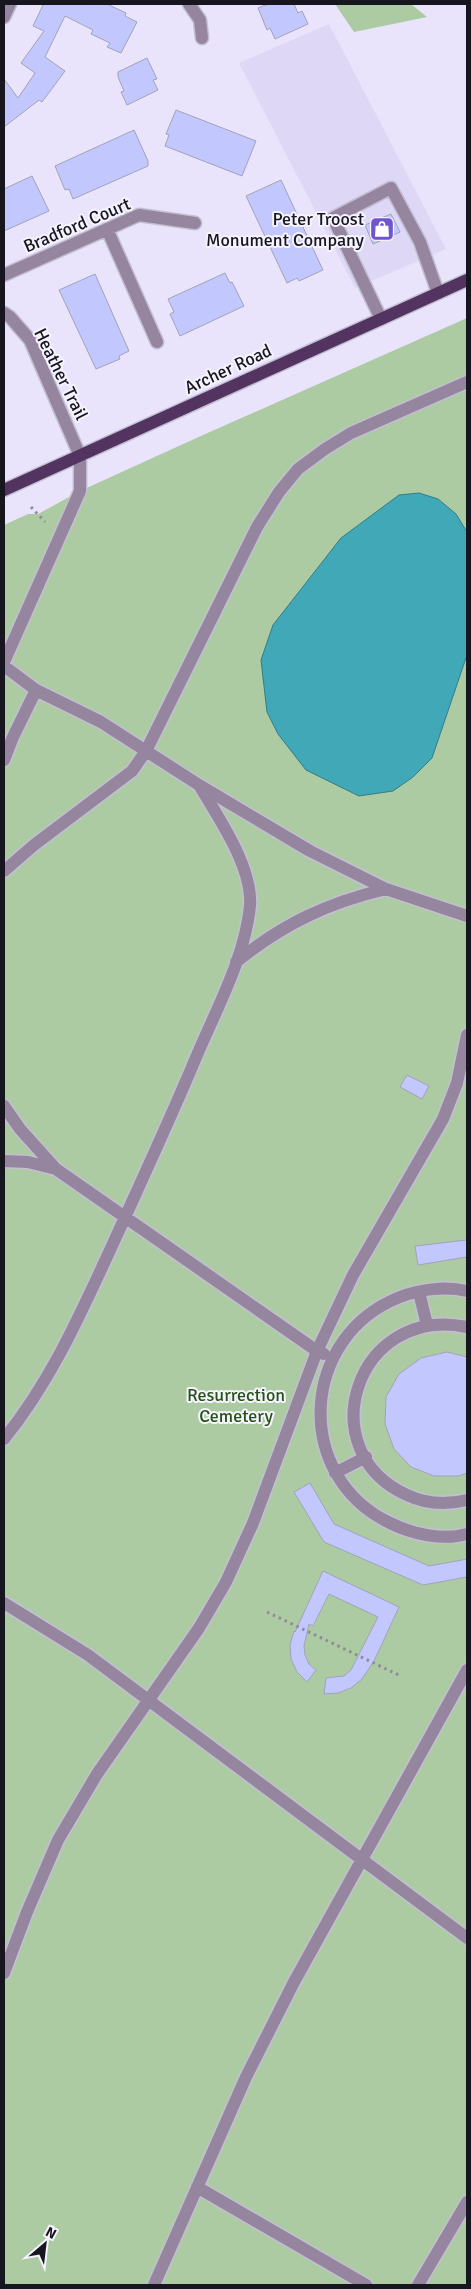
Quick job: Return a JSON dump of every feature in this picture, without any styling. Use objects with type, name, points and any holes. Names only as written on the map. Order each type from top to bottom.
[{"type":"main road","name":"Archer Road","points":[[4,490],[467,280]]},
{"type":"street","points":[[4,17],[10,4]]},
{"type":"street","points":[[189,4],[200,20],[202,38]]},
{"type":"street","points":[[381,319],[333,218],[391,188],[420,242],[438,293]]},
{"type":"street","name":"Bradford Court","points":[[4,275],[138,215],[194,223]]},
{"type":"street","points":[[106,229],[157,342]]},
{"type":"street","name":"Heather Trail","points":[[4,313],[30,340],[80,456]]},
{"type":"street","points":[[4,871],[34,844],[132,771],[146,751],[257,527],[278,492],[298,469],[351,433],[467,382]]},
{"type":"street","points":[[4,662],[80,491],[80,456]]},
{"type":"street","points":[[4,666],[36,690],[101,722],[199,785],[310,851],[386,889],[467,916]]},
{"type":"street","points":[[4,760],[13,736],[36,690]]},
{"type":"street","points":[[4,1439],[41,1389],[67,1342],[171,1118],[236,962],[250,905],[248,884],[238,857],[199,785]]},
{"type":"street","points":[[236,962],[265,938],[327,906],[386,889]]},
{"type":"street","points":[[4,1972],[58,1840],[97,1774],[199,1628],[226,1582],[253,1523],[317,1351],[353,1275],[443,1118],[457,1083],[467,1035]]},
{"type":"street","points":[[4,1106],[25,1135],[56,1169],[317,1351],[333,1357]]},
{"type":"street","points":[[4,1162],[28,1162],[56,1169]]},
{"type":"street","points":[[467,1292],[435,1289],[418,1292],[386,1303],[364,1317],[346,1336],[333,1357],[322,1386],[320,1415],[324,1445],[336,1473],[353,1497],[376,1517],[403,1530],[433,1536],[467,1534]]},
{"type":"street","points":[[418,1292],[427,1325]]},
{"type":"street","points":[[467,1327],[441,1324],[427,1325],[414,1329],[389,1342],[375,1356],[363,1374],[358,1388],[354,1418],[356,1433],[366,1457],[387,1483],[414,1498],[444,1503],[467,1500]]},
{"type":"street","points":[[336,1473],[366,1457]]},
{"type":"street","points":[[4,1603],[88,1655],[467,1938]]},
{"type":"street","points":[[154,2285],[246,2077],[294,1982],[467,1670]]},
{"type":"street","points":[[197,2187],[366,2285]]},
{"type":"street","points":[[418,2285],[467,2202]]},
{"type":"path","points":[[31,507],[45,522]]},
{"type":"path","points":[[268,1612],[401,1676]]},
{"type":"shaded area","points":[[329,24],[446,249],[355,288],[239,63]]},
{"type":"green space","points":[[335,4],[411,4],[427,17],[354,32]]},
{"type":"green space","name":"Resurrection Cemetery","points":[[467,318],[467,2285],[4,2285],[4,525],[28,514],[38,514],[80,491]]},
{"type":"water","points":[[419,493],[438,499],[456,514],[467,532],[467,655],[432,758],[413,777],[393,791],[359,796],[306,770],[278,734],[267,712],[261,660],[273,625],[341,538],[399,495]]},
{"type":"building","points":[[40,4],[107,4],[126,13],[125,16],[137,22],[121,53],[107,47],[110,43],[91,34],[93,30],[65,16],[45,57],[65,71],[42,102],[39,100],[4,127],[4,79],[18,98],[35,73],[21,63],[44,31],[33,26],[43,5]]},
{"type":"building","points":[[268,4],[294,4],[298,13],[302,11],[308,24],[275,39],[270,28],[267,30],[258,8]]},
{"type":"building","points":[[147,58],[157,79],[153,80],[158,90],[127,105],[121,92],[124,91],[118,77],[118,72]]},
{"type":"building","points":[[176,110],[256,141],[242,176],[165,146],[169,135],[166,134]]},
{"type":"building","points":[[134,130],[148,161],[148,166],[73,199],[69,189],[65,190],[55,166]]},
{"type":"building","points":[[32,176],[49,211],[4,231],[4,189]]},
{"type":"building","points":[[281,180],[323,270],[299,281],[297,278],[287,283],[246,196]]},
{"type":"building","name":"Peter Troost Monument Company","points":[[391,214],[400,232],[373,244],[365,225]]},
{"type":"building","points":[[225,273],[230,283],[232,282],[244,306],[180,336],[170,314],[174,312],[168,299]]},
{"type":"building","points":[[95,274],[129,351],[119,356],[120,359],[96,369],[59,290]]},
{"type":"building","points":[[407,1075],[429,1086],[422,1099],[400,1087]]},
{"type":"building","points":[[467,1240],[467,1257],[418,1265],[415,1246]]},
{"type":"building","points":[[447,1352],[467,1357],[467,1473],[459,1476],[434,1476],[411,1467],[394,1449],[385,1424],[386,1397],[399,1374],[421,1358]]},
{"type":"building","points":[[310,1483],[334,1524],[429,1566],[467,1559],[467,1577],[423,1585],[324,1542],[294,1492]]},
{"type":"building","points":[[323,1571],[399,1607],[374,1661],[362,1679],[351,1688],[338,1693],[324,1694],[326,1678],[344,1676],[351,1670],[378,1617],[329,1594],[313,1626],[309,1624],[304,1646],[305,1655],[309,1664],[316,1670],[307,1682],[297,1672],[291,1659],[290,1645],[294,1631]]},
{"type":"place","name":"Peter Troost Monument Company","points":[[382,229]]}]
